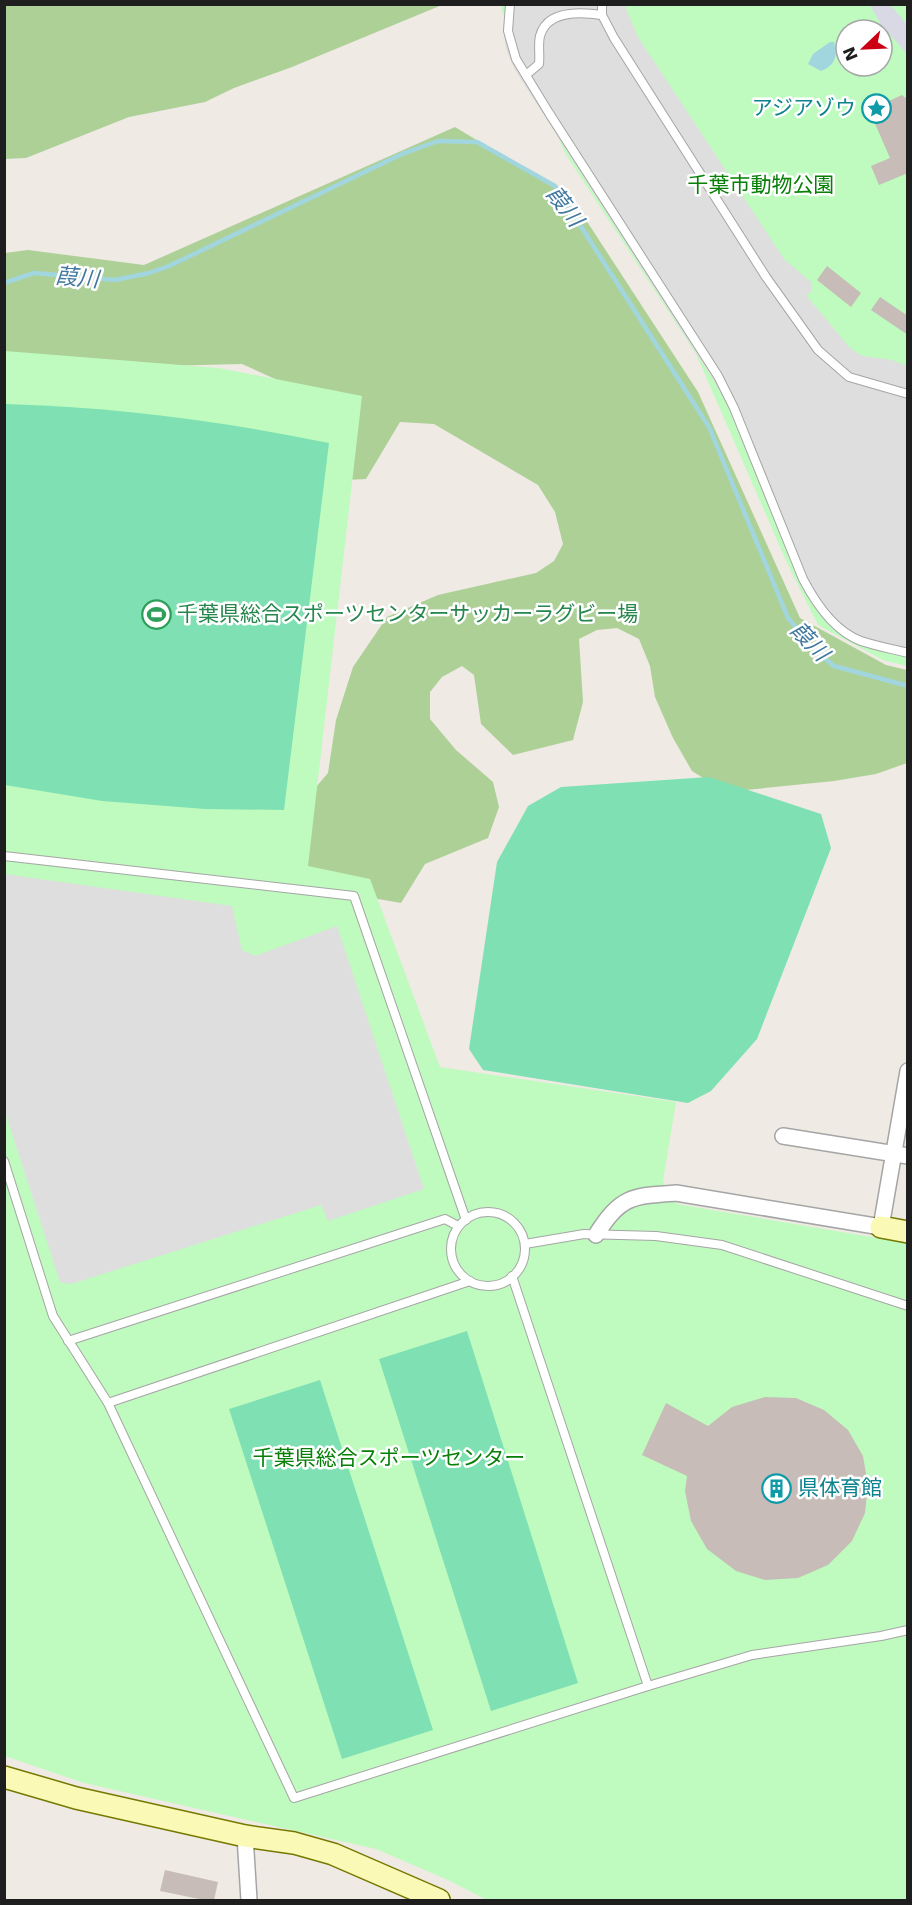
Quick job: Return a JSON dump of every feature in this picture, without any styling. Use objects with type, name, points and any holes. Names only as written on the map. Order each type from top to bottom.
[{"type":"street","points":[[881,1227],[900,1154],[907,1080]]},
{"type":"street","points":[[783,1136],[900,1154]]},
{"type":"street","points":[[596,1235],[610,1213],[621,1203],[644,1196],[676,1193],[908,1232]]},
{"type":"street","points":[[4,1777],[76,1798],[244,1836],[294,1843],[333,1854],[439,1900]]},
{"type":"street","points":[[244,1836],[249,1900]]},
{"type":"lane","points":[[510,4],[508,31],[516,59],[718,376],[734,408],[803,579],[816,603],[838,627],[859,641],[908,653]]},
{"type":"lane","points":[[602,4],[602,15],[614,38],[766,277],[818,350],[849,377],[908,394]]},
{"type":"lane","points":[[526,75],[539,64],[540,34],[549,21],[568,13],[602,15]]},
{"type":"lane","points":[[4,856],[354,896],[466,1220]]},
{"type":"lane","points":[[4,1161],[53,1316],[108,1403],[294,1798],[752,1655],[908,1630]]},
{"type":"lane","points":[[492,1211],[508,1217],[518,1226],[525,1244],[522,1265],[507,1281],[494,1285],[475,1284],[470,1281],[458,1270],[452,1258],[451,1244],[458,1226],[471,1216],[482,1212],[492,1211]]},
{"type":"lane","points":[[68,1341],[445,1219],[458,1226]]},
{"type":"lane","points":[[525,1244],[584,1234],[656,1236],[722,1245],[908,1306]]},
{"type":"lane","points":[[512,1276],[648,1686]]},
{"type":"lane","points":[[108,1403],[470,1281]]},
{"type":"green space","points":[[5,4],[442,5],[292,67],[234,88],[205,102],[129,117],[26,158],[5,159]]},
{"type":"green space","name":"千葉市動物公園","points":[[503,4],[907,5],[907,666],[883,660],[818,625],[787,563],[696,354],[565,153],[501,9]]},
{"type":"green space","points":[[455,127],[571,197],[698,392],[800,618],[886,665],[907,670],[907,763],[876,774],[834,781],[726,792],[692,771],[673,738],[655,697],[650,666],[639,639],[617,628],[597,630],[579,639],[583,702],[573,740],[513,755],[481,724],[474,675],[462,666],[442,677],[430,692],[430,719],[456,750],[493,782],[499,807],[488,838],[425,864],[401,903],[361,896],[5,797],[291,816],[328,773],[336,720],[353,667],[387,617],[438,595],[536,573],[554,561],[563,544],[555,512],[538,485],[434,424],[400,422],[366,479],[346,480],[346,411],[242,364],[121,367],[5,363],[5,253],[28,250],[144,265]]},
{"type":"green space","name":"千葉県総合スポーツセンター","points":[[5,351],[219,368],[362,396],[308,866],[370,879],[440,1067],[676,1102],[663,1181],[677,1204],[907,1243],[907,1900],[487,1900],[448,1880],[376,1849],[84,1783],[5,1756]]},
{"type":"green space","name":"千葉県総合スポーツセンターサッカーラグビー場","points":[[5,404],[87,408],[168,416],[329,443],[284,810],[205,809],[102,801],[5,785]]},
{"type":"green space","points":[[709,777],[821,814],[831,848],[757,1039],[711,1091],[688,1103],[483,1070],[469,1049],[497,862],[528,806],[561,787]]},
{"type":"green space","points":[[467,1331],[578,1683],[491,1711],[379,1359]]},
{"type":"green space","points":[[320,1380],[433,1730],[342,1759],[229,1409]]},
{"type":"shaded area","points":[[506,5],[626,5],[638,37],[784,259],[812,283],[811,292],[806,295],[850,348],[862,356],[892,360],[907,366],[907,656],[859,645],[826,619],[801,586],[728,406],[515,70],[506,49],[503,28]]},
{"type":"shaded area","points":[[870,5],[891,5],[907,25],[907,54],[894,39],[894,18],[877,18]]},
{"type":"shaded area","points":[[4,874],[232,906],[242,950],[255,956],[337,926],[424,1189],[328,1221],[321,1205],[71,1284],[60,1282],[5,1112]]},
{"type":"water","points":[[830,42],[834,42],[834,60],[830,66],[821,71],[808,64],[813,54]]},
{"type":"building","points":[[902,95],[908,100],[908,173],[879,185],[871,166],[890,158],[869,110]]},
{"type":"building","points":[[827,266],[861,293],[851,307],[817,280]]},
{"type":"building","points":[[880,297],[908,316],[908,335],[871,310]]},
{"type":"building","name":"県体育館","points":[[765,1397],[796,1398],[824,1410],[848,1430],[863,1456],[868,1485],[865,1513],[852,1541],[828,1565],[798,1578],[765,1580],[736,1571],[707,1549],[691,1521],[685,1491],[687,1476],[642,1455],[666,1403],[708,1426],[732,1407]]},
{"type":"building","points":[[165,1870],[218,1882],[214,1900],[160,1891]]},
{"type":"waterway","name":"葭川","points":[[4,283],[34,273],[115,280],[149,273],[169,266],[402,154],[438,141],[477,142],[555,186],[709,427],[788,618],[817,652],[834,666],[908,686]]},
{"type":"place","name":"アジアゾウ","points":[[877,108]]},
{"type":"place","name":"千葉県総合スポーツセンターサッカーラグビー場","points":[[156,614]]},
{"type":"place","name":"県体育館","points":[[777,1488]]}]
